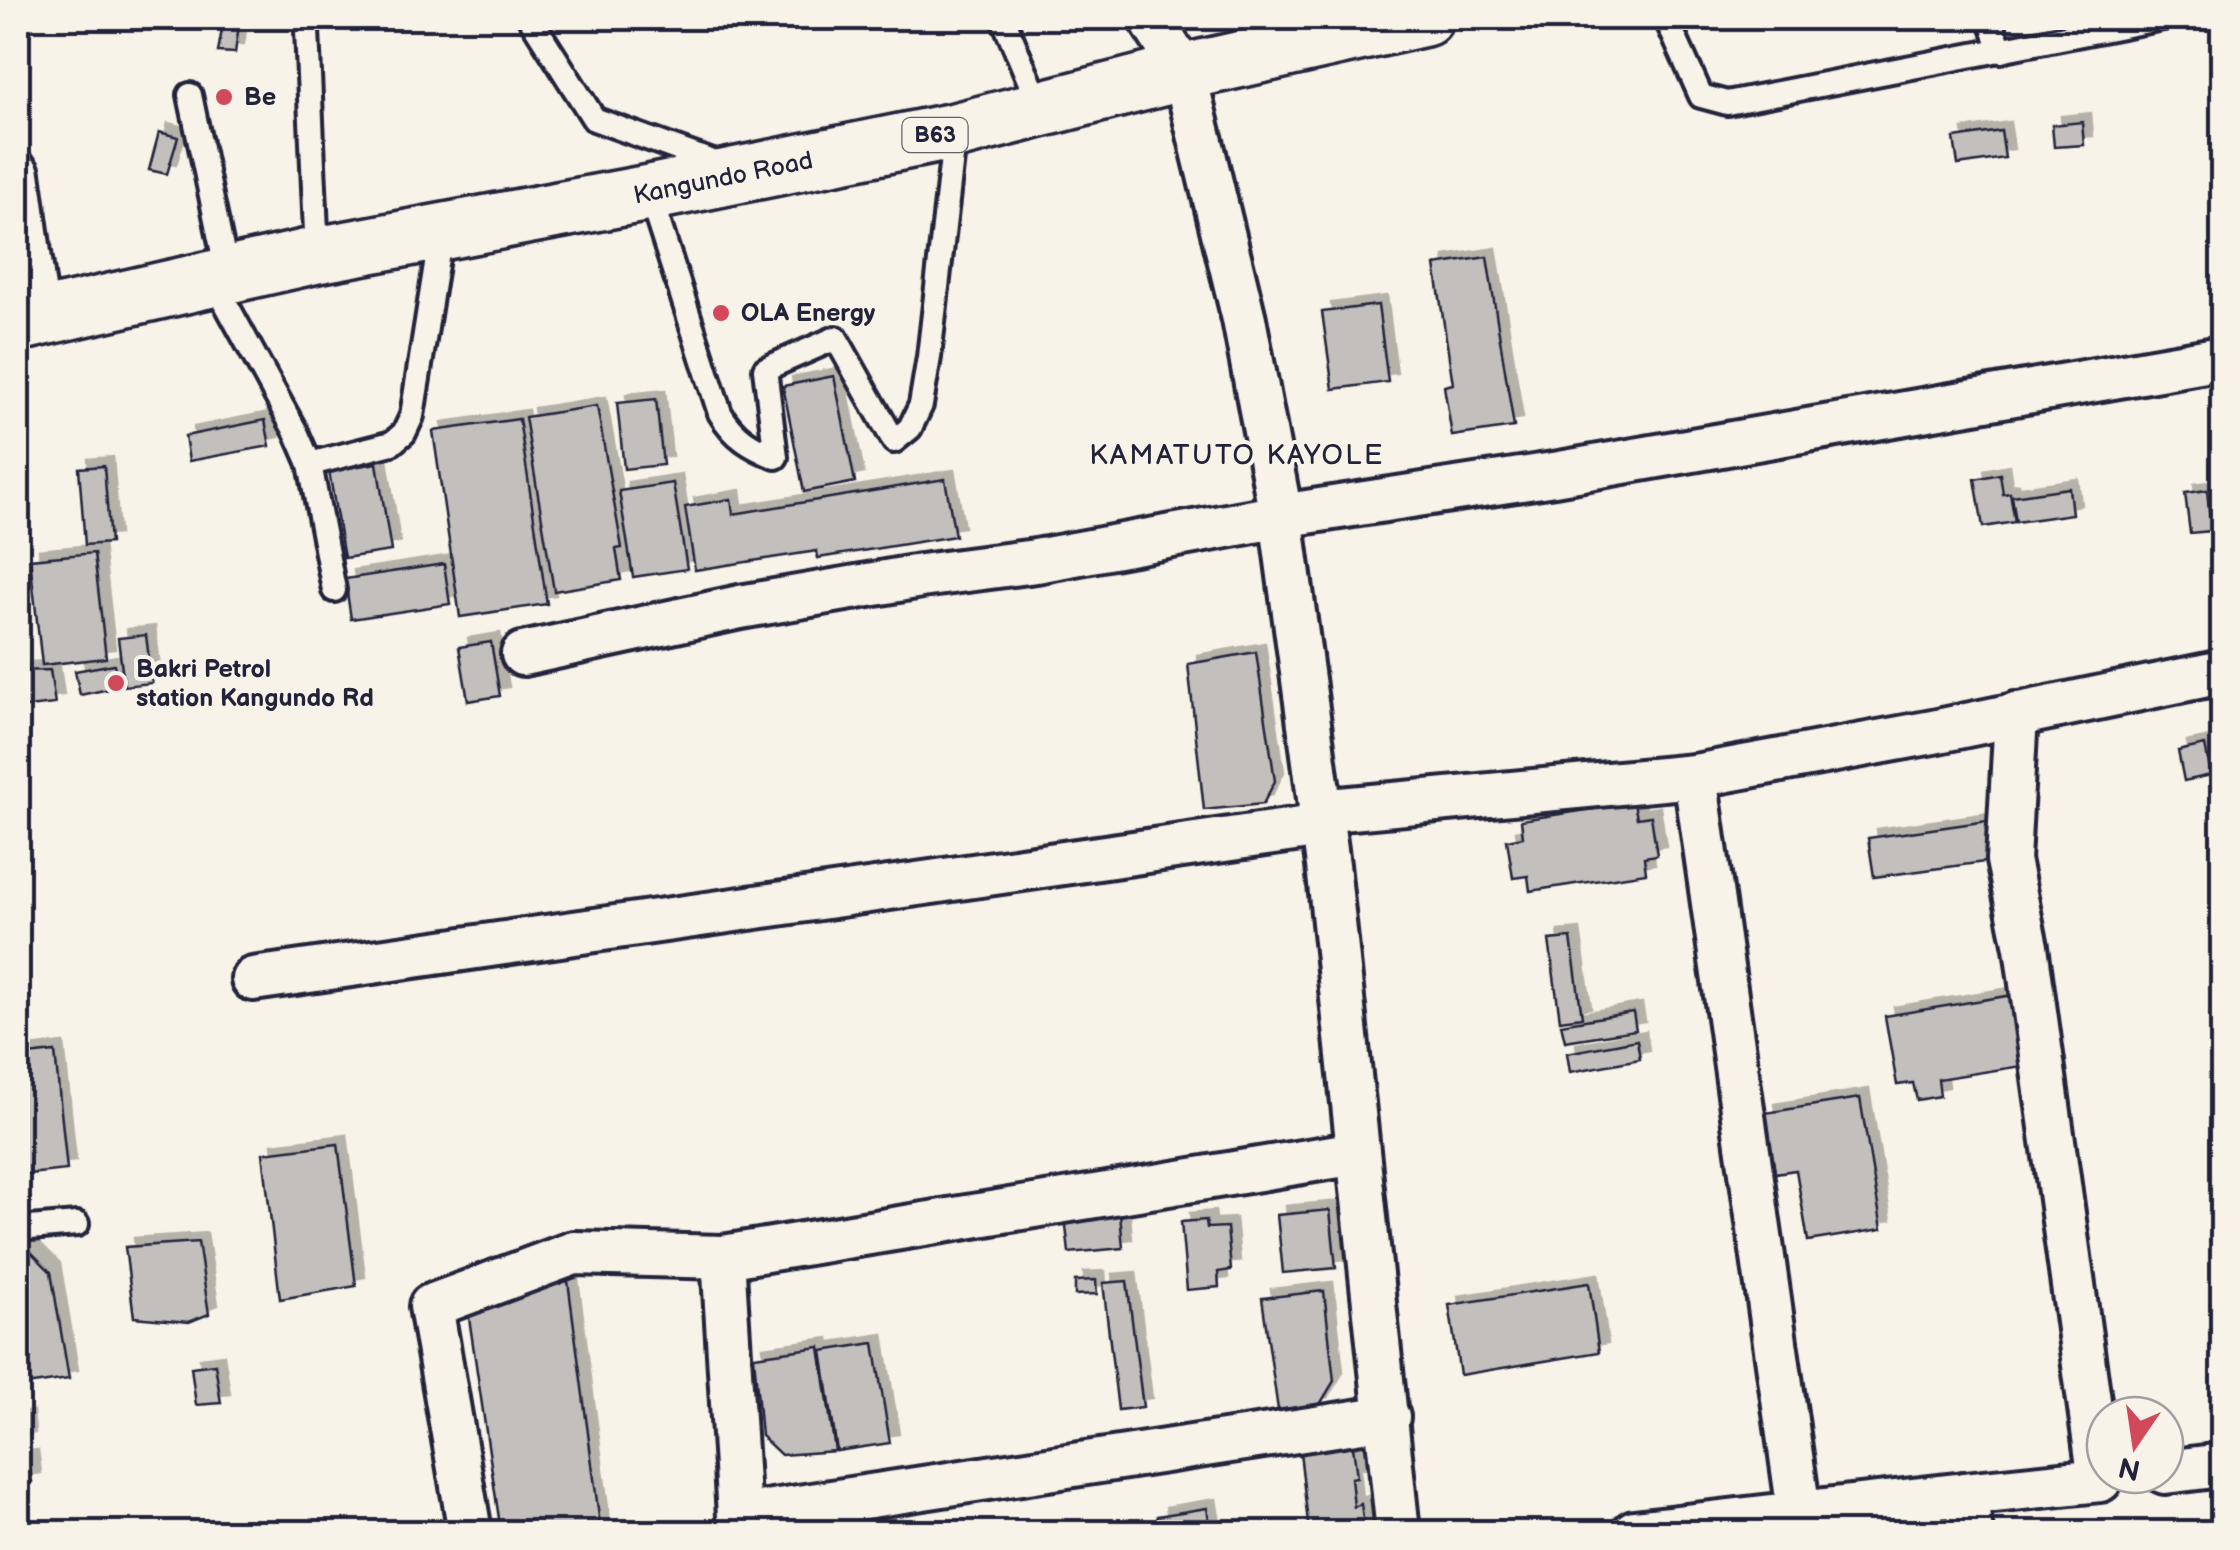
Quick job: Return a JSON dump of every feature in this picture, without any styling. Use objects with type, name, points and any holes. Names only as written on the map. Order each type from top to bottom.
[{"type":"highway","name":"Kangundo Road","points":[[28,320],[317,255],[649,194],[955,131],[1184,72],[1426,18]]},
{"type":"street","points":[[1150,18],[1184,72],[1244,319],[1281,516],[1321,818],[1398,1532]]},
{"type":"street","points":[[18,174],[28,320]]},
{"type":"street","points":[[524,654],[740,607],[1554,474],[2222,358]]},
{"type":"street","points":[[253,980],[1321,818],[1695,776],[2222,672]]},
{"type":"street","points":[[2016,714],[2008,860],[2026,947],[2088,1395]]},
{"type":"street","points":[[1695,776],[1799,1512]]},
{"type":"street","points":[[470,1532],[431,1306],[574,1253],[724,1257],[1357,1153]]},
{"type":"street","points":[[724,1257],[740,1524],[1388,1417]]},
{"type":"street","points":[[2185,1470],[2222,1465]]},
{"type":"street","points":[[1634,1532],[1717,1527],[1799,1512],[1968,1513],[2085,1484]]},
{"type":"lane","points":[[312,18],[307,30],[317,255]]},
{"type":"lane","points":[[530,18],[594,119],[744,173]]},
{"type":"lane","points":[[1003,18],[1042,108]]},
{"type":"lane","points":[[1666,18],[1701,96],[1727,103],[2163,18]]},
{"type":"lane","points":[[1990,18],[2001,52]]},
{"type":"lane","points":[[190,96],[221,278],[310,464],[334,590]]},
{"type":"lane","points":[[649,194],[720,414],[728,426],[748,446],[776,457],[765,369],[836,338],[894,441],[910,428],[921,405],[955,131]]},
{"type":"lane","points":[[310,464],[392,443],[404,432],[412,416],[441,233]]},
{"type":"lane","points":[[18,1229],[77,1224]]},
{"type":"building","points":[[224,18],[240,18],[235,53],[218,52]]},
{"type":"building","points":[[2082,122],[2084,145],[2054,147],[2052,125]]},
{"type":"building","points":[[2001,131],[2005,158],[1958,165],[1954,138]]},
{"type":"building","points":[[159,132],[178,137],[167,174],[149,170]]},
{"type":"building","points":[[1487,257],[1514,427],[1452,436],[1444,386],[1453,384],[1435,265]]},
{"type":"building","points":[[1378,305],[1388,382],[1333,389],[1322,312]]},
{"type":"building","points":[[834,376],[855,482],[804,492],[783,386]]},
{"type":"building","points":[[656,399],[663,465],[624,469],[617,403]]},
{"type":"building","points":[[597,406],[622,548],[616,549],[621,580],[554,591],[525,417]]},
{"type":"building","points":[[519,419],[547,604],[460,617],[433,431]]},
{"type":"building","points":[[265,420],[270,446],[189,461],[185,436]]},
{"type":"building","points":[[377,463],[391,551],[344,558],[329,471]]},
{"type":"building","points":[[104,466],[110,543],[85,545],[79,468]]},
{"type":"building","points":[[2000,474],[2003,494],[2010,493],[2015,522],[1983,527],[1975,479]]},
{"type":"building","points":[[945,479],[955,536],[818,558],[817,551],[695,570],[685,507],[731,499],[733,514]]},
{"type":"building","points":[[673,483],[687,569],[633,577],[619,491]]},
{"type":"building","points":[[2069,488],[2072,514],[2016,522],[2012,496]]},
{"type":"building","points":[[2207,490],[2211,531],[2190,533],[2185,493]]},
{"type":"building","points":[[94,553],[106,658],[42,665],[30,559]]},
{"type":"building","points":[[444,564],[450,604],[351,619],[345,579]]},
{"type":"building","points":[[146,635],[152,683],[124,686],[118,638]]},
{"type":"building","points":[[491,642],[500,696],[468,701],[459,647]]},
{"type":"building","points":[[1256,652],[1275,781],[1263,804],[1204,810],[1188,664]]},
{"type":"building","points":[[114,664],[119,687],[80,695],[75,671]]},
{"type":"building","points":[[50,670],[55,704],[18,708],[18,671]]},
{"type":"building","points":[[2205,745],[2211,775],[2184,781],[2178,751]]},
{"type":"building","points":[[1634,803],[1637,818],[1651,816],[1657,855],[1644,857],[1646,873],[1530,891],[1528,876],[1513,878],[1507,840],[1523,837],[1521,820]]},
{"type":"building","points":[[2002,819],[2007,859],[1874,877],[1868,838]]},
{"type":"building","points":[[1571,938],[1582,1017],[1560,1020],[1549,940]]},
{"type":"building","points":[[2019,994],[2028,1065],[1938,1079],[1940,1096],[1917,1100],[1913,1083],[1897,1085],[1885,1016]]},
{"type":"building","points":[[1633,1012],[1636,1030],[1565,1041],[1561,1024]]},
{"type":"building","points":[[1637,1040],[1640,1059],[1570,1072],[1567,1053]]},
{"type":"building","points":[[55,1052],[67,1170],[18,1175],[18,1056]]},
{"type":"building","points":[[1860,1098],[1882,1229],[1808,1241],[1796,1170],[1775,1173],[1765,1113]]},
{"type":"building","points":[[338,1144],[356,1286],[280,1299],[263,1153]]},
{"type":"building","points":[[1119,1202],[1123,1248],[1069,1253],[1064,1208]]},
{"type":"building","points":[[1330,1210],[1336,1268],[1283,1273],[1277,1215]]},
{"type":"building","points":[[1206,1220],[1207,1228],[1227,1227],[1231,1270],[1218,1272],[1219,1287],[1187,1290],[1181,1222]]},
{"type":"building","points":[[21,1242],[51,1272],[69,1379],[18,1386]]},
{"type":"building","points":[[198,1242],[209,1314],[189,1322],[134,1317],[125,1247]]},
{"type":"building","points":[[1096,1280],[1097,1294],[1075,1295],[1075,1281]]},
{"type":"building","points":[[568,1281],[601,1532],[501,1532],[469,1318],[482,1295]]},
{"type":"building","points":[[1127,1281],[1143,1407],[1118,1410],[1103,1283]]},
{"type":"building","points":[[1589,1283],[1599,1352],[1460,1375],[1449,1305]]},
{"type":"building","points":[[1324,1291],[1334,1381],[1319,1406],[1278,1410],[1262,1298]]},
{"type":"building","points":[[874,1343],[890,1443],[837,1451],[822,1351]]},
{"type":"building","points":[[820,1347],[835,1451],[781,1455],[761,1436],[754,1356]]},
{"type":"building","points":[[215,1364],[221,1403],[196,1405],[191,1367]]},
{"type":"building","points":[[24,1420],[26,1442],[18,1443],[18,1421]]},
{"type":"building","points":[[1298,1434],[1352,1438],[1357,1477],[1351,1478],[1354,1507],[1361,1504],[1365,1532],[1309,1532]]},
{"type":"building","points":[[29,1459],[32,1482],[18,1484],[18,1460]]},
{"type":"building","points":[[1207,1508],[1211,1532],[1160,1532],[1157,1516]]},
{"type":"place","name":"Be","points":[[224,97]]},
{"type":"place","name":"OLA Energy","points":[[721,313]]},
{"type":"place","name":"Bakri Petrol station Kangundo Rd","points":[[116,683]]},
{"type":"district","name":"KAMATUTO KAYOLE","points":[[1237,455]]}]
